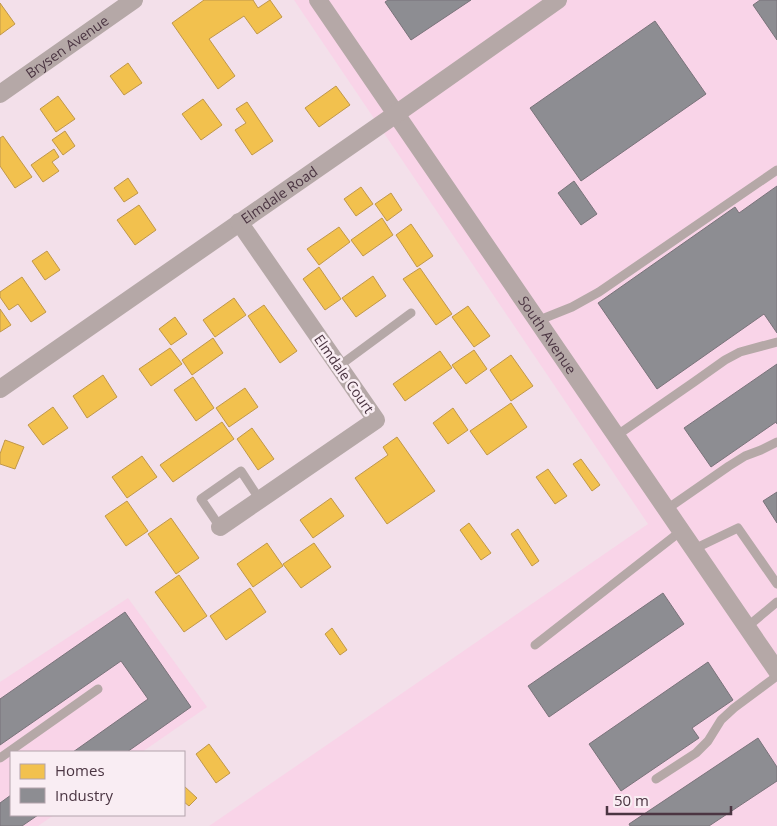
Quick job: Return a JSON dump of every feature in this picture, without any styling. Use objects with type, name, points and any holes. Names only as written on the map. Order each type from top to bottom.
[{"type":"street","name":"Brysen Avenue","points":[[0,94],[134,0]]},
{"type":"street","name":"South Avenue","points":[[318,0],[777,671]]},
{"type":"street","name":"Elmdale Road","points":[[0,388],[558,0]]},
{"type":"street","name":"Elmdale Court","points":[[220,528],[376,420],[239,222]]},
{"type":"lane","points":[[537,321],[572,307],[599,292],[777,170]]},
{"type":"lane","points":[[339,366],[411,313]]},
{"type":"lane","points":[[616,436],[725,360],[740,352],[777,342]]},
{"type":"lane","points":[[666,509],[745,456],[777,442]]},
{"type":"lane","points":[[220,528],[201,499],[240,471],[260,500]]},
{"type":"lane","points":[[694,549],[738,528],[777,584]]},
{"type":"lane","points":[[535,645],[681,531]]},
{"type":"lane","points":[[747,627],[777,602]]},
{"type":"lane","points":[[656,779],[696,753],[734,708],[777,676]]},
{"type":"lane","points":[[0,758],[98,689]]},
{"type":"shaded area","points":[[294,0],[777,0],[777,826],[209,826],[648,524]]},
{"type":"shaded area","points":[[128,598],[207,707],[143,751],[10,751],[10,816],[53,816],[38,826],[0,826],[0,682]]},
{"type":"building: Homes","points":[[204,0],[253,0],[258,8],[270,0],[282,17],[257,34],[244,16],[209,39],[235,76],[218,89],[172,23]]},
{"type":"building: Homes","points":[[0,3],[15,24],[0,35]]},
{"type":"building: Homes","points":[[128,63],[142,83],[124,95],[110,76]]},
{"type":"building: Homes","points":[[336,86],[350,105],[319,127],[305,108]]},
{"type":"building: Homes","points":[[58,96],[75,119],[56,132],[40,109]]},
{"type":"building: Homes","points":[[203,99],[222,125],[201,140],[182,114]]},
{"type":"building: Homes","points":[[247,102],[273,141],[252,155],[235,130],[246,123],[236,109]]},
{"type":"building: Homes","points":[[65,131],[75,146],[63,155],[52,140]]},
{"type":"building: Homes","points":[[3,136],[32,177],[15,188],[0,166],[0,138]]},
{"type":"building: Homes","points":[[54,149],[59,157],[52,162],[59,171],[43,182],[31,165]]},
{"type":"building: Homes","points":[[128,178],[138,193],[124,202],[114,188]]},
{"type":"building: Homes","points":[[361,187],[373,204],[356,216],[344,199]]},
{"type":"building: Homes","points":[[391,193],[402,210],[387,221],[375,204]]},
{"type":"building: Homes","points":[[139,205],[156,230],[135,245],[117,220]]},
{"type":"building: Homes","points":[[382,218],[393,235],[363,256],[351,240]]},
{"type":"building: Homes","points":[[411,224],[433,256],[417,267],[396,235]]},
{"type":"building: Homes","points":[[339,227],[350,242],[319,265],[307,249]]},
{"type":"building: Homes","points":[[47,251],[60,270],[45,280],[32,261]]},
{"type":"building: Homes","points":[[319,267],[341,299],[325,310],[303,279]]},
{"type":"building: Homes","points":[[420,268],[452,314],[436,325],[403,279]]},
{"type":"building: Homes","points":[[373,276],[386,296],[356,317],[342,298]]},
{"type":"building: Homes","points":[[22,277],[46,312],[31,322],[18,304],[9,310],[0,297],[0,292]]},
{"type":"building: Homes","points":[[234,298],[246,315],[215,337],[203,320]]},
{"type":"building: Homes","points":[[264,305],[297,351],[280,363],[248,316]]},
{"type":"building: Homes","points":[[468,306],[490,336],[474,347],[452,317]]},
{"type":"building: Homes","points":[[0,309],[11,325],[0,332]]},
{"type":"building: Homes","points":[[175,317],[187,334],[171,345],[159,329]]},
{"type":"building: Homes","points":[[213,338],[223,353],[192,375],[182,360]]},
{"type":"building: Homes","points":[[170,348],[182,364],[151,386],[139,369]]},
{"type":"building: Homes","points":[[474,350],[487,369],[466,384],[452,365]]},
{"type":"building: Homes","points":[[440,351],[452,368],[405,401],[393,384]]},
{"type":"building: Homes","points":[[511,355],[533,386],[511,401],[490,370]]},
{"type":"building: Homes","points":[[103,375],[117,397],[87,418],[73,396]]},
{"type":"building: Homes","points":[[193,377],[214,408],[196,421],[174,390]]},
{"type":"building: Homes","points":[[245,388],[258,407],[229,427],[216,408]]},
{"type":"building: Homes","points":[[511,403],[527,427],[487,455],[470,431]]},
{"type":"building: Homes","points":[[53,407],[68,428],[43,445],[28,425]]},
{"type":"building: Homes","points":[[453,408],[468,430],[448,444],[433,423]]},
{"type":"building: Homes","points":[[222,422],[234,439],[173,482],[160,465]]},
{"type":"building: Homes","points":[[252,428],[274,459],[258,470],[237,439]]},
{"type":"building: Homes","points":[[397,437],[435,491],[387,524],[355,478],[388,455],[383,447]]},
{"type":"building: Homes","points":[[5,440],[24,447],[15,469],[0,464],[0,454]]},
{"type":"building: Homes","points":[[142,456],[157,477],[127,498],[112,477]]},
{"type":"building: Homes","points":[[581,459],[600,485],[592,491],[573,464]]},
{"type":"building: Homes","points":[[548,469],[567,496],[555,504],[536,477]]},
{"type":"building: Homes","points":[[331,498],[344,516],[313,538],[300,520]]},
{"type":"building: Homes","points":[[127,501],[148,531],[126,546],[105,516]]},
{"type":"building: Homes","points":[[171,518],[199,558],[176,574],[148,534]]},
{"type":"building: Homes","points":[[469,523],[491,553],[481,560],[460,530]]},
{"type":"building: Homes","points":[[518,529],[539,561],[532,566],[511,534]]},
{"type":"building: Homes","points":[[267,543],[283,566],[253,587],[237,564]]},
{"type":"building: Homes","points":[[314,543],[331,567],[301,588],[283,564]]},
{"type":"building: Homes","points":[[179,575],[207,616],[184,632],[155,592]]},
{"type":"building: Homes","points":[[250,588],[266,612],[226,640],[210,616]]},
{"type":"building: Homes","points":[[332,628],[347,650],[340,655],[325,634]]},
{"type":"building: Homes","points":[[209,744],[230,773],[216,783],[196,754]]},
{"type":"building: Homes","points":[[185,787],[197,798],[189,806],[185,803]]},
{"type":"building: Industry","points":[[388,0],[471,0],[411,40],[385,2]]},
{"type":"building: Industry","points":[[760,0],[777,0],[777,40],[753,5]]},
{"type":"building: Industry","points":[[655,21],[706,94],[581,181],[530,108]]},
{"type":"building: Industry","points":[[574,181],[597,214],[581,225],[558,193]]},
{"type":"building: Industry","points":[[777,186],[777,333],[764,314],[657,389],[598,303],[735,207],[739,213]]},
{"type":"building: Industry","points":[[777,364],[777,424],[776,422],[711,467],[684,428]]},
{"type":"building: Industry","points":[[777,492],[777,523],[763,501]]},
{"type":"building: Industry","points":[[663,593],[684,624],[549,717],[528,686]]},
{"type":"building: Industry","points":[[125,612],[191,707],[128,751],[74,751],[148,699],[121,661],[0,745],[0,699]]},
{"type":"building: Industry","points":[[708,662],[733,700],[692,728],[699,738],[621,791],[589,744]]},
{"type":"building: Industry","points":[[758,738],[777,767],[777,781],[709,826],[630,826],[629,824]]},
{"type":"building: Industry","points":[[10,796],[10,816],[37,816],[22,826],[0,826],[0,803]]}]
